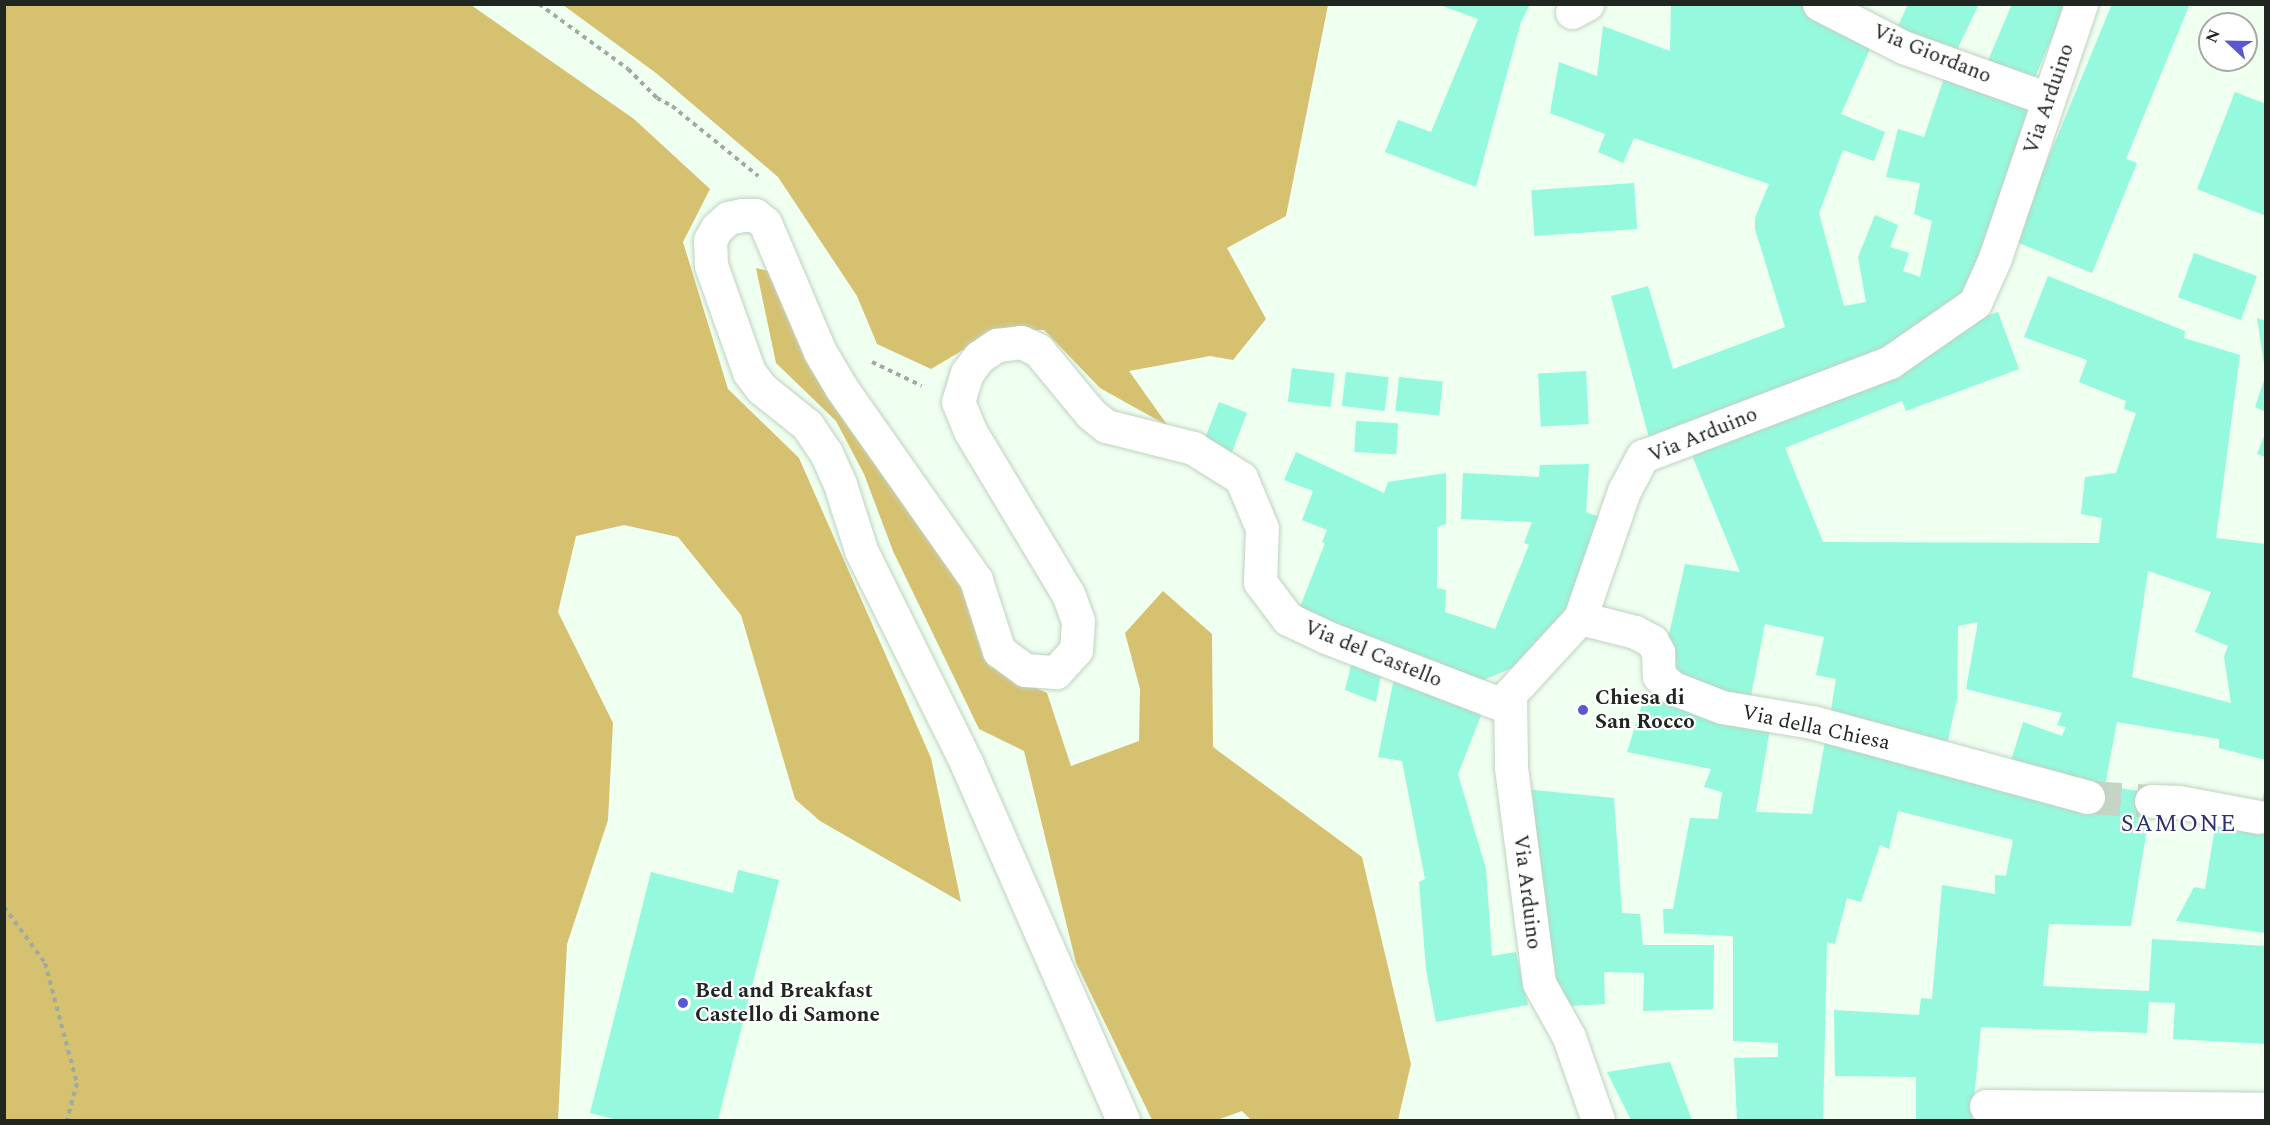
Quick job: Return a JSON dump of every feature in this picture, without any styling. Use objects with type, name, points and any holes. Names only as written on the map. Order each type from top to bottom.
[{"type":"street","name":"Via Giordano","points":[[1819,4],[1903,46],[2049,99]]},
{"type":"street","name":"Via Arduino","points":[[1598,1120],[1569,1037],[1539,983],[1511,766],[1509,694],[1580,618],[1624,491],[1642,456],[1890,362],[1933,335],[1975,303],[1995,258],[2081,4]]},
{"type":"street","name":"Via del Castello","points":[[1123,1120],[967,764],[861,550],[840,484],[826,453],[807,425],[761,388],[749,372],[711,265],[710,240],[717,228],[728,218],[742,215],[755,215],[765,223],[820,352],[842,389],[976,580],[999,651],[1025,670],[1056,672],[1076,650],[1078,621],[1068,594],[970,431],[958,402],[967,373],[979,357],[997,345],[1021,342],[1038,350],[1091,414],[1106,426],[1193,448],[1241,478],[1262,528],[1260,582],[1288,620],[1508,707]]},
{"type":"street","name":"Via della Chiesa","points":[[1580,618],[1635,632],[1652,641],[1658,652],[1659,676],[1673,688],[1722,707],[1812,722],[2088,797]]},
{"type":"street","points":[[2151,801],[2179,802],[2259,817]]},
{"type":"street","points":[[1986,1106],[2265,1109]]},
{"type":"path","points":[[4,907],[45,963],[77,1083],[67,1120]]},
{"type":"shaded area","points":[[5,4],[471,5],[634,119],[710,189],[683,242],[728,389],[799,458],[931,758],[961,902],[820,821],[795,799],[741,615],[678,537],[624,525],[576,536],[558,612],[613,723],[608,820],[567,944],[558,1120],[5,1120]]},
{"type":"shaded area","points":[[563,5],[1328,5],[1286,216],[1227,248],[1266,319],[1233,360],[1210,356],[1129,371],[1168,426],[1100,388],[1044,330],[997,330],[931,369],[877,344],[857,296],[778,177],[656,73]]},
{"type":"shaded area","points":[[756,268],[777,273],[974,601],[996,669],[1047,693],[1071,766],[1139,741],[1140,689],[1125,633],[1163,591],[1212,634],[1213,747],[1362,857],[1411,1064],[1398,1120],[1251,1120],[1242,1111],[1217,1120],[1152,1120],[1076,963],[1024,751],[979,729],[893,551],[864,474],[836,421],[776,363]]},
{"type":"building","points":[[1437,4],[1530,4],[1521,22],[1476,187],[1385,152],[1398,120],[1431,132],[1478,19]]},
{"type":"building","points":[[1671,4],[1802,4],[1874,40],[1841,114],[1885,132],[1874,161],[1843,150],[1819,213],[1844,306],[1866,302],[1858,257],[1875,215],[1898,225],[1890,247],[1909,253],[1903,271],[1920,277],[1932,221],[1914,214],[1920,183],[1886,177],[1898,129],[1924,137],[1945,75],[2034,103],[1975,272],[1957,299],[1902,340],[1651,445],[1611,296],[1648,286],[1673,369],[1785,327],[1755,229],[1755,218],[1769,184],[1634,138],[1623,163],[1598,152],[1605,134],[1550,113],[1559,62],[1597,76],[1603,26],[1670,51]]},
{"type":"building","points":[[1908,4],[1979,4],[1952,60],[1895,33]]},
{"type":"building","points":[[2012,4],[2058,4],[2065,7],[2032,84],[1986,65]]},
{"type":"building","points":[[2112,4],[2189,6],[2126,159],[2137,163],[2092,273],[2014,241]]},
{"type":"building","points":[[2235,92],[2266,104],[2266,216],[2197,189]]},
{"type":"building","points":[[1634,183],[1637,229],[1534,236],[1531,190]]},
{"type":"building","points":[[2194,253],[2257,276],[2241,320],[2178,297]]},
{"type":"building","points":[[2048,276],[2185,331],[2184,338],[2240,355],[2216,538],[2266,544],[2266,760],[2219,748],[2219,739],[2117,722],[2105,786],[2153,793],[2131,926],[2049,924],[2043,986],[2149,991],[2152,939],[2266,946],[2266,1044],[2173,1039],[2175,1003],[2149,1002],[2147,1033],[1981,1027],[1972,1120],[1916,1120],[1916,1077],[1835,1076],[1834,1010],[1919,1015],[1921,998],[1932,999],[1942,885],[1995,894],[1995,875],[2006,876],[2013,840],[1898,811],[1889,849],[1880,845],[1861,902],[1847,898],[1835,944],[1827,942],[1823,1120],[1737,1120],[1734,1058],[1778,1057],[1778,1043],[1733,1041],[1733,936],[1664,933],[1663,909],[1673,909],[1690,818],[1718,819],[1722,792],[1704,787],[1711,769],[1627,752],[1645,695],[1771,723],[1756,812],[1812,814],[1827,730],[2001,783],[2086,815],[2089,791],[2009,767],[2023,722],[2062,736],[2066,727],[2057,725],[2062,713],[1966,689],[1978,622],[1958,626],[1957,699],[1945,754],[1829,722],[1836,679],[1816,675],[1824,637],[1765,624],[1749,706],[1662,665],[1685,564],[1740,572],[1689,448],[1961,324],[1998,312],[2019,369],[1906,411],[1902,401],[1785,448],[1823,542],[2099,543],[2102,518],[2081,514],[2085,477],[2116,473],[2136,413],[2124,409],[2126,401],[2079,382],[2087,360],[2024,337]],"holes":[[[2148,571],[2211,592],[2195,632],[2228,646],[2224,657],[2231,703],[2132,677]]]},
{"type":"building","points":[[2257,318],[2266,321],[2266,364],[2264,364]]},
{"type":"building","points":[[1292,368],[1335,373],[1331,407],[1288,402]]},
{"type":"building","points":[[1586,371],[1589,424],[1541,426],[1538,374]]},
{"type":"building","points":[[1346,372],[1389,377],[1385,411],[1342,406]]},
{"type":"building","points":[[1399,377],[1443,382],[1439,415],[1395,411]]},
{"type":"building","points":[[2266,377],[2266,412],[2255,407]]},
{"type":"building","points":[[1219,402],[1247,413],[1231,455],[1203,444]]},
{"type":"building","points":[[1356,421],[1398,423],[1396,454],[1354,452]]},
{"type":"building","points":[[2266,434],[2266,457],[2257,454]]},
{"type":"building","points":[[1296,452],[1384,493],[1388,482],[1446,473],[1446,524],[1437,527],[1437,588],[1446,590],[1445,612],[1495,629],[1529,545],[1524,543],[1532,522],[1461,519],[1463,473],[1539,477],[1540,465],[1589,464],[1586,512],[1609,521],[1591,570],[1533,659],[1479,682],[1403,653],[1300,607],[1325,543],[1322,542],[1327,530],[1302,520],[1313,491],[1284,480]]},
{"type":"building","points":[[1352,661],[1381,674],[1376,702],[1345,690]]},
{"type":"building","points":[[1394,678],[1482,713],[1458,774],[1486,869],[1492,956],[1516,952],[1528,1005],[1436,1022],[1426,969],[1419,882],[1425,879],[1402,761],[1378,757]]},
{"type":"building","points":[[1525,789],[1614,798],[1622,913],[1640,914],[1643,945],[1714,945],[1713,1009],[1643,1011],[1644,973],[1604,972],[1605,1004],[1571,1006],[1550,981]]},
{"type":"building","points":[[2264,791],[2266,933],[2176,921],[2194,887],[2205,889],[2217,815],[2259,817]]},
{"type":"building","name":"Bed and Breakfast Castello di Samone","points":[[738,870],[779,880],[718,1120],[618,1120],[590,1113],[651,872],[733,893]]},
{"type":"building","points":[[1670,1062],[1692,1120],[1631,1120],[1607,1072]]},
{"type":"tunnel","points":[[2088,797],[2151,801]]},
{"type":"place","name":"Chiesa di San Rocco","points":[[1583,710]]},
{"type":"place","name":"Bed and Breakfast Castello di Samone","points":[[683,1003]]},
{"type":"district","name":"SAMONE","points":[[2179,825]]}]
